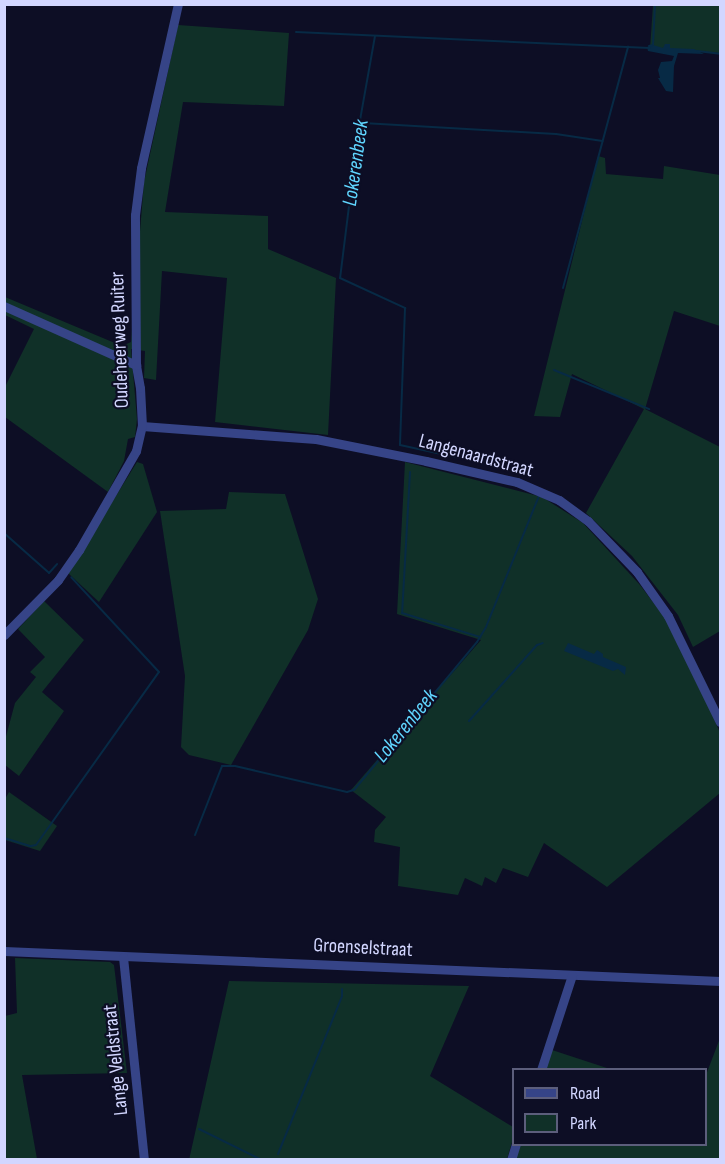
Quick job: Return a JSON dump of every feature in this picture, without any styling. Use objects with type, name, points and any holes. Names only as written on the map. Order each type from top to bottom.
[{"type":"street","name":"Oudeheerweg Ruiter","points":[[4,635],[58,580],[79,550],[128,467],[142,426],[136,364],[135,215],[141,168],[178,4]]},
{"type":"street","points":[[4,306],[136,364]]},
{"type":"street","name":"Langenaardstraat","points":[[142,426],[316,439],[517,482],[558,500],[588,521],[637,572],[668,616],[720,722]]},
{"type":"street","name":"Groenselstraat","points":[[4,951],[720,981]]},
{"type":"street","name":"Lange Veldstraat","points":[[123,957],[144,1160]]},
{"type":"street","points":[[542,1068],[572,975]]},
{"type":"green space","points":[[653,5],[720,5],[720,53],[650,49]]},
{"type":"green space","points":[[178,25],[289,33],[284,106],[183,102],[165,212],[268,216],[268,249],[336,278],[328,435],[215,422],[227,278],[162,271],[156,380],[144,378],[145,351],[131,349],[137,419],[135,437],[128,439],[124,461],[108,492],[5,417],[4,389],[34,329],[5,315],[5,297],[122,346],[131,342],[144,182]]},
{"type":"green space","points":[[598,156],[605,158],[606,174],[663,179],[664,166],[720,175],[720,326],[674,311],[645,409],[720,447],[720,631],[693,647],[678,615],[632,556],[586,513],[644,409],[572,374],[560,417],[534,416]]},
{"type":"green space","points":[[137,462],[143,464],[157,512],[99,602],[68,573]]},
{"type":"green space","points":[[405,462],[542,497],[583,523],[640,585],[665,618],[707,702],[720,733],[720,793],[607,887],[544,843],[528,877],[503,868],[496,883],[485,877],[482,886],[465,878],[458,895],[398,886],[400,847],[374,842],[375,830],[386,817],[351,790],[481,640],[397,614]]},
{"type":"green space","points":[[229,492],[285,494],[318,599],[308,630],[231,765],[189,755],[181,747],[185,676],[160,511],[226,509]]},
{"type":"green space","points":[[44,601],[84,640],[42,692],[64,711],[19,776],[5,765],[5,740],[15,703],[36,677],[30,672],[45,657],[18,629]]},
{"type":"green space","points":[[9,792],[57,826],[40,851],[5,840],[5,799]]},
{"type":"green space","points":[[15,958],[110,962],[114,965],[127,1073],[22,1075],[37,1159],[5,1159],[5,1016],[17,1013]]},
{"type":"green space","points":[[229,981],[469,986],[430,1076],[512,1126],[512,1142],[507,1159],[189,1160]]},
{"type":"green space","points":[[720,1038],[720,1159],[515,1160],[520,1146],[707,1146],[707,1072]]},
{"type":"green space","points":[[552,1050],[607,1068],[546,1068]]},
{"type":"water","points":[[665,44],[670,44],[670,48],[694,49],[704,54],[678,53],[674,66],[673,92],[666,91],[658,78],[660,78],[658,70],[661,62],[672,61],[674,56],[648,51],[647,47],[653,45],[663,48]]},
{"type":"water","points":[[568,643],[594,654],[597,650],[603,654],[603,657],[626,667],[625,675],[618,669],[613,671],[564,651]]},
{"type":"waterway","name":"Lokerenbeek","points":[[649,46],[653,45],[655,4]]},
{"type":"waterway","name":"Lokerenbeek","points":[[296,32],[650,48]]},
{"type":"waterway","name":"Lokerenbeek","points":[[375,36],[359,126],[340,278],[405,308],[400,445],[519,471]]},
{"type":"waterway","points":[[563,288],[628,47]]},
{"type":"waterway","points":[[697,51],[720,54]]},
{"type":"waterway","points":[[363,123],[556,134],[602,141]]},
{"type":"waterway","points":[[554,370],[649,409]]},
{"type":"waterway","points":[[410,472],[402,613],[480,637]]},
{"type":"waterway","name":"Lokerenbeek","points":[[195,835],[222,766],[235,766],[347,792],[354,790],[477,642],[486,627],[539,496]]},
{"type":"waterway","points":[[4,533],[49,573],[57,564]]},
{"type":"waterway","points":[[4,838],[31,846],[36,845],[159,672],[71,577]]},
{"type":"waterway","points":[[469,721],[537,645],[543,643]]},
{"type":"waterway","points":[[278,1154],[342,996],[342,989]]},
{"type":"waterway","points":[[199,1129],[262,1160]]}]
